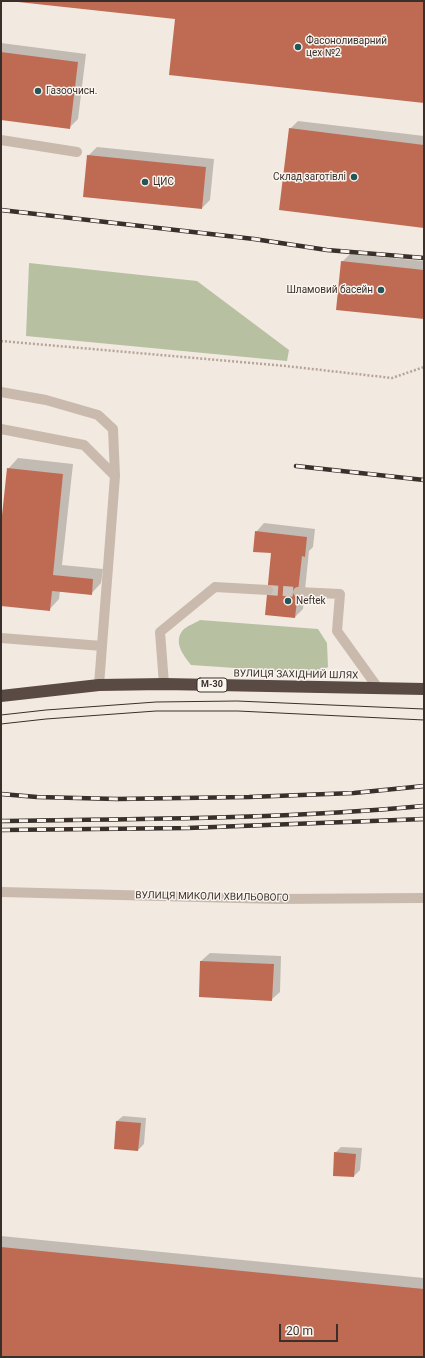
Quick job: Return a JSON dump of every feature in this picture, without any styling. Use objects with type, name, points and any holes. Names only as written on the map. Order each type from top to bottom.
[{"type":"highway","name":"ВУЛИЦЯ ЗАХІДНИЙ ШЛЯХ","points":[[1,696],[99,685],[164,684],[424,689]]},
{"type":"street","points":[[1,140],[77,152]]},
{"type":"street","points":[[1,392],[46,400],[98,415],[113,429],[115,476],[99,685]]},
{"type":"street","points":[[1,429],[84,445],[115,476]]},
{"type":"street","points":[[164,684],[160,632],[215,586],[268,590]]},
{"type":"street","points":[[298,592],[340,594],[337,631],[378,688]]},
{"type":"street","points":[[1,638],[102,646]]},
{"type":"street","name":"ВУЛИЦЯ МИКОЛИ ХВИЛЬОВОГО","points":[[1,892],[277,899],[424,898]]},
{"type":"path","points":[[1,341],[286,366],[392,378],[424,367]]},
{"type":"green space","points":[[29,263],[197,281],[289,350],[287,361],[26,336]]},
{"type":"green space","points":[[200,620],[318,629],[327,643],[328,667],[321,671],[309,673],[191,665],[182,653],[179,639],[183,630]]},
{"type":"building","name":"Фасоноливарний цех №2","points":[[18,1],[424,1],[424,103],[169,75],[175,19]]},
{"type":"building","name":"Газоочисн.","points":[[1,52],[78,62],[70,129],[1,120]]},
{"type":"building","name":"Склад заготівлі","points":[[289,128],[424,145],[424,228],[279,210]]},
{"type":"building","name":"ЦИС","points":[[87,155],[206,167],[202,209],[83,197]]},
{"type":"building","name":"Шламовий басейн","points":[[341,261],[424,270],[424,319],[336,310]]},
{"type":"building","points":[[7,468],[63,474],[53,575],[93,579],[92,595],[52,591],[50,611],[1,606],[1,525]]},
{"type":"building","points":[[255,531],[307,537],[305,557],[302,556],[295,618],[265,615],[271,553],[253,552]]},
{"type":"building","points":[[200,961],[274,964],[272,1001],[199,997]]},
{"type":"building","points":[[116,1121],[141,1123],[138,1151],[114,1149]]},
{"type":"building","points":[[334,1152],[356,1154],[354,1177],[333,1176]]},
{"type":"building","points":[[1,1247],[424,1289],[424,1357],[1,1357]]},
{"type":"tunnel","points":[[268,590],[298,592]]},
{"type":"tram line","points":[[1,715],[46,710],[156,702],[237,701],[424,709]]},
{"type":"tram line","points":[[1,724],[46,719],[156,711],[238,711],[424,720]]},
{"type":"railway","points":[[1,210],[254,239],[327,250],[424,258]]},
{"type":"railway","points":[[296,466],[424,480]]},
{"type":"railway","points":[[1,794],[37,797],[117,799],[249,797],[354,793],[424,786]]},
{"type":"railway","points":[[1,821],[265,816],[318,814],[424,806]]},
{"type":"railway","points":[[1,830],[188,828],[424,819]]},
{"type":"place","name":"Фасоноливарний цех №2","points":[[298,47]]},
{"type":"place","name":"Газоочисн.","points":[[38,91]]},
{"type":"place","name":"Склад заготівлі","points":[[354,177]]},
{"type":"place","name":"ЦИС","points":[[145,182]]},
{"type":"place","name":"Шламовий басейн","points":[[381,290]]},
{"type":"place","name":"Neftek","points":[[288,601]]}]
